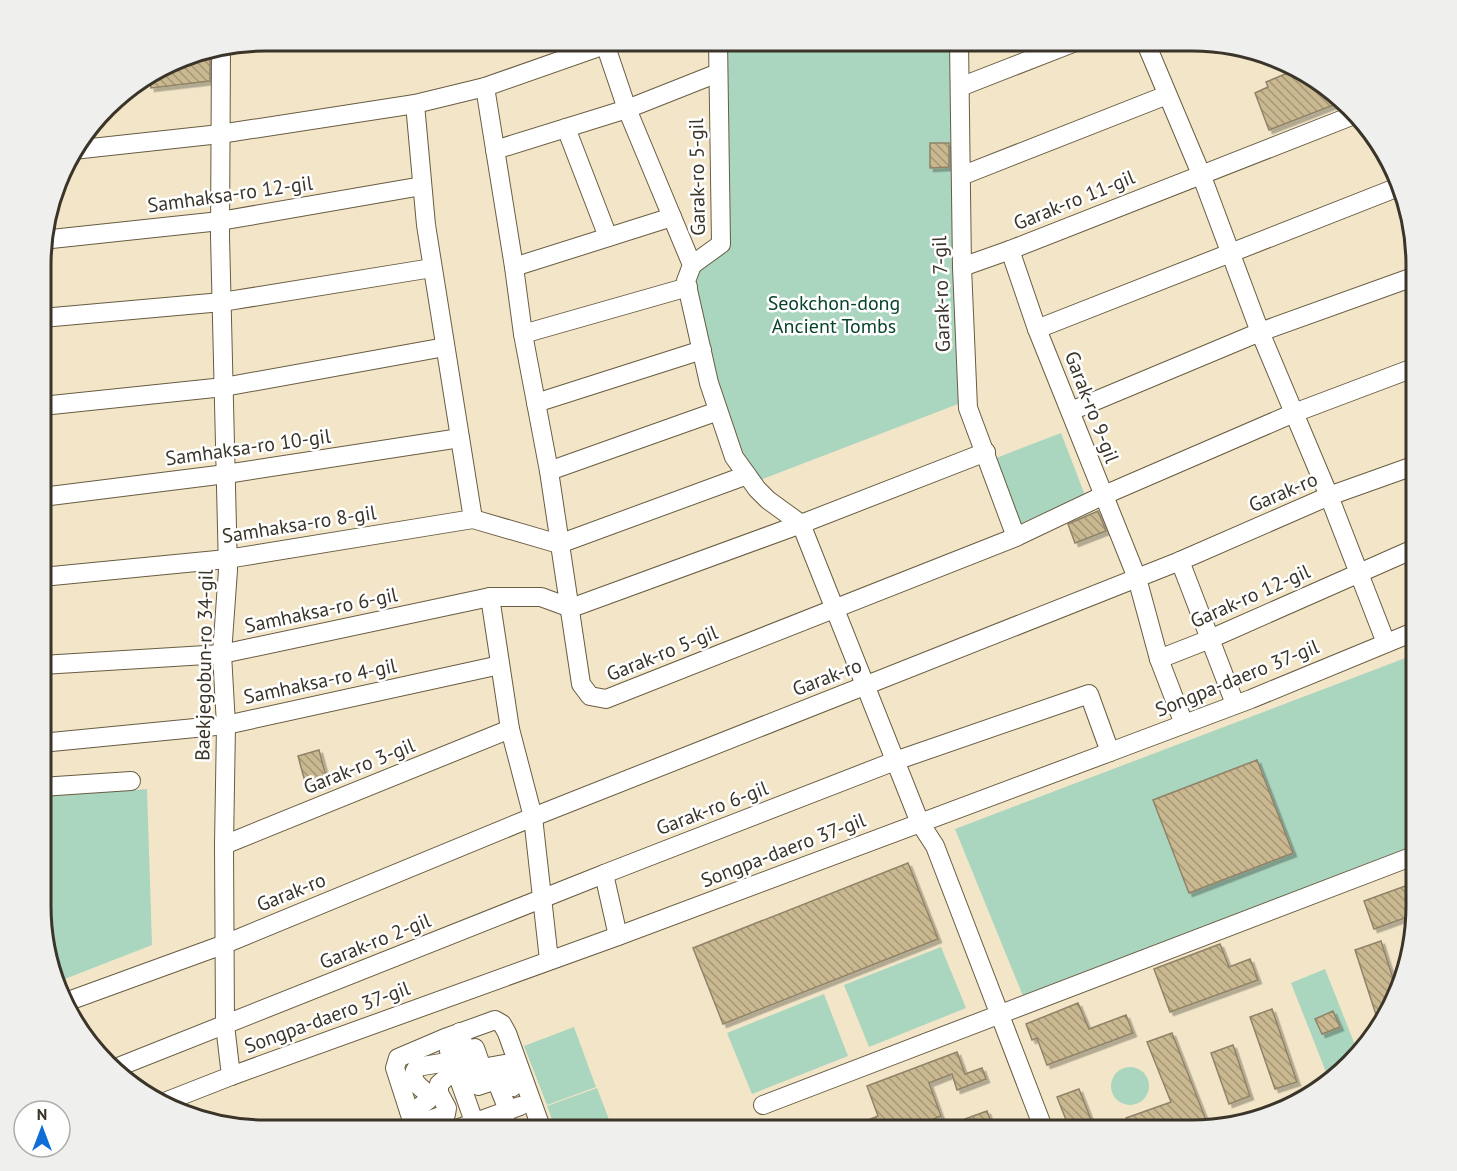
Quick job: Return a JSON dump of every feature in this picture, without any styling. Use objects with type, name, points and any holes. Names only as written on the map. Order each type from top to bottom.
[{"type":"street","name":"Garak-ro 5-gil","points":[[586,51],[528,74],[485,87],[523,334],[549,471],[581,684],[590,696],[606,699],[1016,537],[1102,496]]},
{"type":"street","name":"Garak-ro 5-gil","points":[[611,51],[627,109],[692,266],[721,244],[718,51]]},
{"type":"street","name":"Garak-ro 7-gil","points":[[959,51],[962,267],[968,408],[1016,537]]},
{"type":"street","points":[[960,87],[1052,51]]},
{"type":"street","points":[[1150,51],[1201,174],[1260,332],[1329,496],[1386,643]]},
{"type":"street","name":"Baekjegobun-ro 34-gil","points":[[220,56],[219,221],[227,559],[222,654],[226,725],[225,944]]},
{"type":"street","points":[[495,150],[627,109],[718,73]]},
{"type":"street","points":[[85,149],[220,134],[415,104],[485,87]]},
{"type":"street","points":[[961,176],[1167,95]]},
{"type":"street","points":[[415,104],[432,268],[472,519]]},
{"type":"street","name":"Garak-ro 11-gil","points":[[962,267],[1347,118]]},
{"type":"street","points":[[566,128],[608,237]]},
{"type":"street","name":"Samhaksa-ro 12-gil","points":[[53,239],[219,221],[422,186]]},
{"type":"street","points":[[1037,329],[1392,189]]},
{"type":"street","name":"Garak-ro 5-gil","points":[[514,267],[672,217]]},
{"type":"street","name":"Garak-ro 9-gil","points":[[1010,250],[1037,329],[1071,411],[1102,496],[1137,578]]},
{"type":"street","points":[[692,266],[686,281],[709,383],[734,457],[768,500],[801,525],[920,823],[935,846],[1040,1120]]},
{"type":"street","points":[[51,317],[222,302],[432,268]]},
{"type":"street","points":[[1071,411],[1260,332],[1406,280]]},
{"type":"street","points":[[523,334],[688,288]]},
{"type":"street","points":[[51,405],[224,387],[445,347]]},
{"type":"street","points":[[536,403],[702,350]]},
{"type":"street","points":[[1102,496],[1294,413],[1406,371]]},
{"type":"street","points":[[549,471],[718,411]]},
{"type":"street","name":"Samhaksa-ro 10-gil","points":[[51,496],[226,474],[460,438]]},
{"type":"street","points":[[571,608],[801,525],[986,452]]},
{"type":"street","name":"Garak-ro","points":[[72,1000],[225,944],[533,817],[1180,561],[1329,496],[1406,469]]},
{"type":"street","points":[[559,544],[747,475]]},
{"type":"street","name":"Samhaksa-ro 8-gil","points":[[51,576],[227,559],[472,519],[559,544]]},
{"type":"street","name":"Garak-ro 12-gil","points":[[1159,659],[1210,639],[1406,552]]},
{"type":"street","points":[[1180,561],[1235,704]]},
{"type":"street","points":[[1137,578],[1159,659],[1184,724]]},
{"type":"street","points":[[490,597],[510,729],[533,817],[549,960]]},
{"type":"street","name":"Samhaksa-ro 6-gil","points":[[51,664],[222,654],[490,597],[541,597],[571,608]]},
{"type":"street","name":"Songpa-daero 37-gil","points":[[172,1099],[618,936],[1110,752],[1406,635]]},
{"type":"street","name":"Samhaksa-ro 4-gil","points":[[51,742],[226,725],[500,665]]},
{"type":"street","name":"Garak-ro 6-gil","points":[[541,899],[895,761],[1089,694],[1110,752]]},
{"type":"street","name":"Garak-ro 3-gil","points":[[224,845],[510,729]]},
{"type":"street","points":[[51,786],[130,781]]},
{"type":"street","points":[[763,1105],[1406,859]]},
{"type":"street","points":[[604,874],[618,936]]},
{"type":"street","name":"Garak-ro 2-gil","points":[[122,1065],[541,899]]},
{"type":"street","points":[[225,944],[225,1025],[231,1076]]},
{"type":"street","points":[[413,1120],[395,1068],[396,1062],[405,1054],[495,1020],[502,1024],[507,1033],[515,1107],[512,1120]]},
{"type":"street","points":[[458,1033],[455,1068],[474,1120]]},
{"type":"street","points":[[458,1033],[482,1068],[504,1064],[515,1107],[530,1120]]},
{"type":"street","points":[[409,1111],[427,1101],[426,1092],[415,1083],[413,1078],[417,1067],[455,1068]]},
{"type":"street","points":[[430,1120],[446,1114],[447,1108],[439,1093],[439,1084],[455,1068]]},
{"type":"street","points":[[490,1120],[515,1107]]},
{"type":"green space","name":"Seokchon-dong Ancient Tombs","points":[[722,51],[959,51],[966,401],[755,482],[736,455],[690,286],[696,265],[725,245]]},
{"type":"green space","points":[[1061,433],[1088,503],[1017,531],[991,460]]},
{"type":"green space","points":[[1406,658],[1406,864],[1023,996],[955,829]]},
{"type":"green space","points":[[147,789],[152,945],[64,979],[55,948],[51,920],[51,796]]},
{"type":"green space","points":[[941,947],[966,1008],[869,1047],[844,985]]},
{"type":"green space","points":[[1325,969],[1355,1045],[1328,1071],[1326,1072],[1291,983]]},
{"type":"green space","points":[[824,994],[848,1056],[752,1094],[727,1033]]},
{"type":"green space","points":[[574,1027],[596,1087],[547,1105],[524,1046]]},
{"type":"green space","points":[[1130,1067],[1144,1072],[1149,1086],[1144,1100],[1130,1105],[1116,1100],[1111,1086],[1116,1072]]},
{"type":"green space","points":[[597,1088],[609,1120],[552,1120],[547,1106]]},
{"type":"building","points":[[208,58],[210,81],[151,88],[151,84],[170,73]]},
{"type":"building","points":[[1287,73],[1311,87],[1334,105],[1269,130],[1255,93],[1268,87],[1266,82]]},
{"type":"building","points":[[930,143],[949,143],[949,167],[930,168]]},
{"type":"building","points":[[1098,511],[1106,531],[1075,543],[1068,524]]},
{"type":"building","points":[[319,750],[328,784],[307,789],[298,756]]},
{"type":"building","points":[[1257,760],[1293,853],[1189,893],[1153,800]]},
{"type":"building","points":[[908,863],[938,939],[723,1024],[693,948]]},
{"type":"building","points":[[1406,886],[1406,918],[1374,929],[1364,901]]},
{"type":"building","points":[[1381,941],[1393,979],[1376,1015],[1355,950]]},
{"type":"building","points":[[1220,944],[1229,967],[1250,959],[1258,980],[1170,1012],[1154,969]]},
{"type":"building","points":[[1078,1003],[1089,1029],[1126,1015],[1133,1033],[1047,1065],[1037,1038],[1032,1040],[1026,1024]]},
{"type":"building","points":[[1272,1009],[1297,1082],[1275,1089],[1250,1017]]},
{"type":"building","points":[[1333,1011],[1340,1027],[1322,1034],[1315,1019]]},
{"type":"building","points":[[1172,1033],[1206,1120],[1127,1120],[1126,1118],[1171,1102],[1147,1042]]},
{"type":"building","points":[[1233,1045],[1250,1096],[1229,1104],[1211,1053]]},
{"type":"building","points":[[957,1052],[965,1074],[982,1068],[986,1079],[957,1090],[952,1074],[929,1083],[941,1116],[931,1120],[868,1120],[878,1116],[867,1086]]},
{"type":"building","points":[[1079,1089],[1091,1120],[1066,1120],[1057,1097]]},
{"type":"building","points":[[987,1111],[990,1120],[965,1120]]}]
